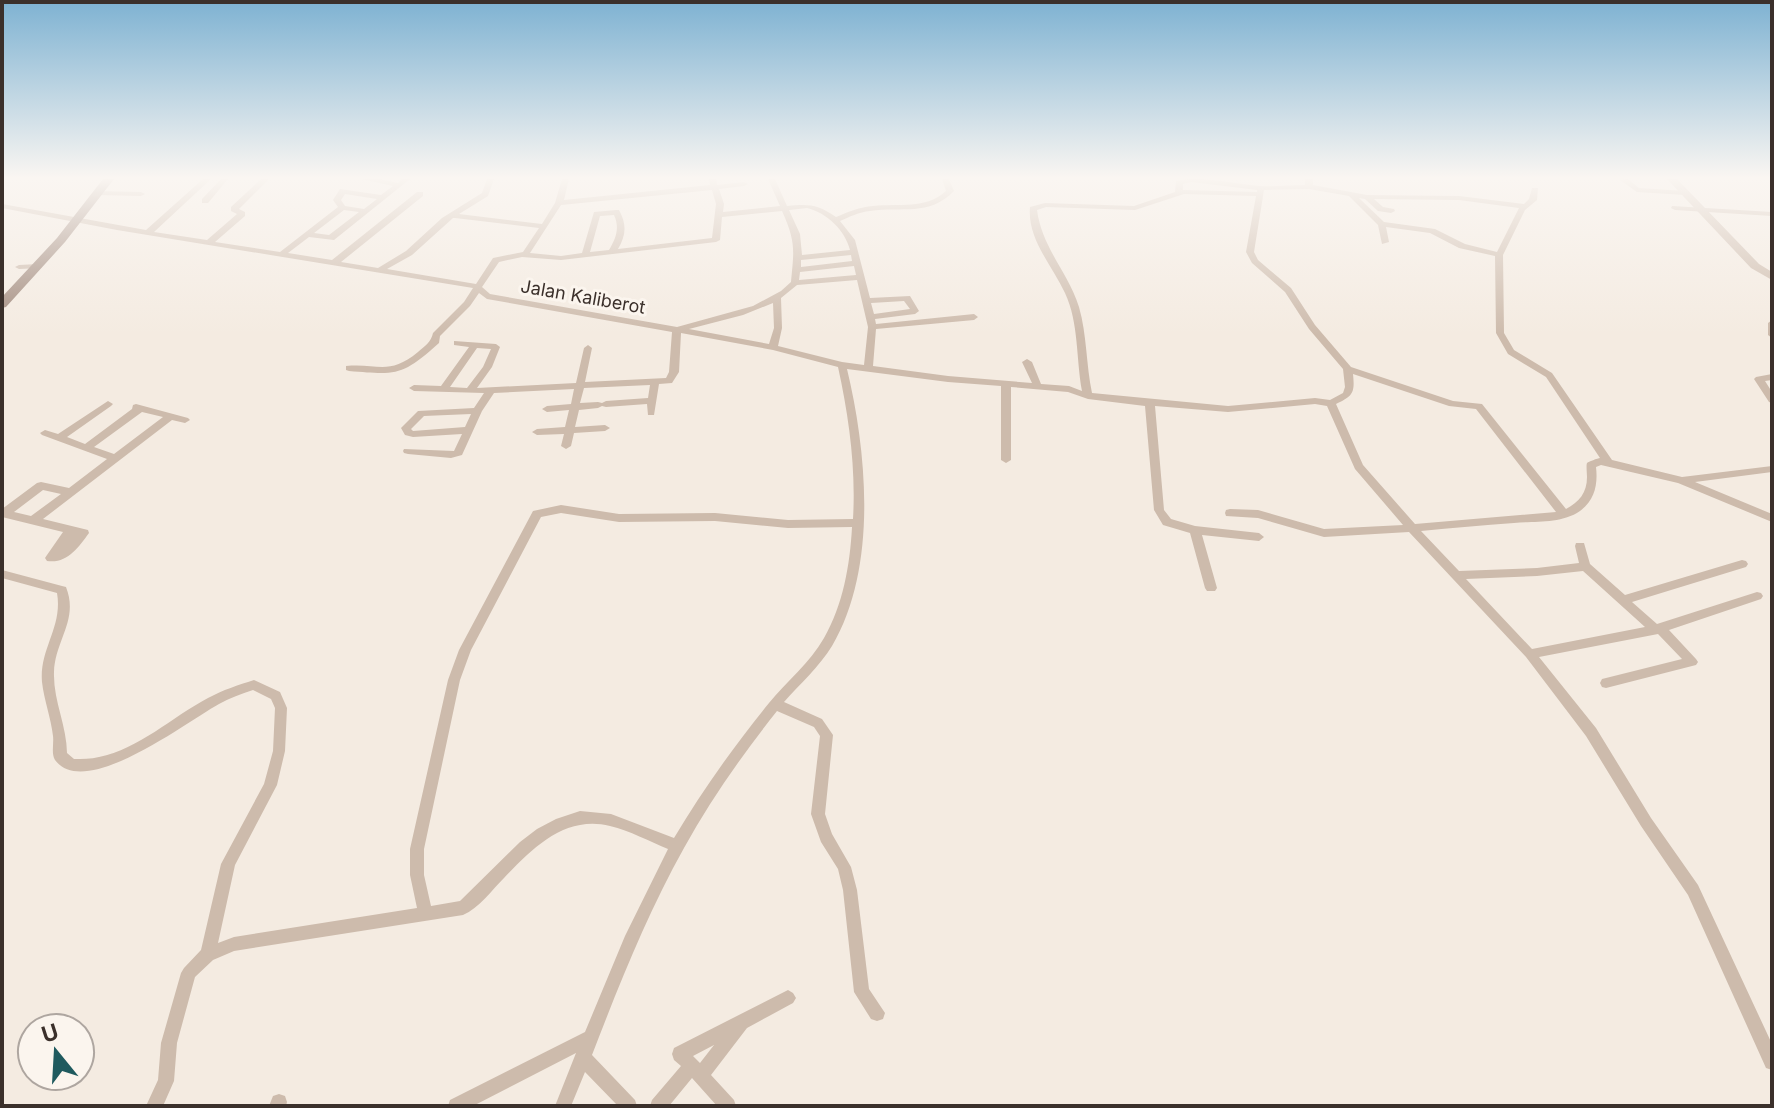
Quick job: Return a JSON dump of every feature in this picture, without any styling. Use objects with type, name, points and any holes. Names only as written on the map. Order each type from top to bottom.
[{"type":"main road","points":[[2,304],[66,231]]},
{"type":"street","name":"Jalan Kaliberot","points":[[140,231],[476,286],[487,296],[773,347],[842,365],[1069,389],[1088,396],[1150,403],[1228,409],[1315,401],[1331,403]]},
{"type":"street","points":[[210,242],[223,231]]},
{"type":"street","points":[[282,254],[311,231]]},
{"type":"street","points":[[307,234],[331,238],[340,231]]},
{"type":"street","points":[[334,263],[374,231]]},
{"type":"street","points":[[380,270],[409,253],[435,231]]},
{"type":"street","points":[[522,255],[528,251],[539,231]]},
{"type":"street","points":[[585,255],[592,231]]},
{"type":"street","points":[[612,252],[622,231]]},
{"type":"street","points":[[349,368],[394,371],[408,366],[436,341],[436,335],[467,304],[496,260],[522,255],[553,259],[716,240],[717,231]]},
{"type":"street","points":[[794,231],[798,258],[795,283]]},
{"type":"street","points":[[844,231],[855,252],[871,322],[868,368]]},
{"type":"street","points":[[1038,231],[1046,257],[1069,291],[1074,307],[1088,396]]},
{"type":"street","points":[[1255,231],[1251,257],[1288,290],[1312,327],[1348,369],[1452,404],[1479,406],[1563,513]]},
{"type":"street","points":[[1383,231],[1385,242]]},
{"type":"street","points":[[1430,231],[1462,246],[1499,255]]},
{"type":"street","points":[[1510,231],[1499,255],[1502,341],[1511,352],[1549,375],[1609,464]]},
{"type":"street","points":[[1722,231],[1755,266],[1772,277]]},
{"type":"street","points":[[267,252],[276,242]]},
{"type":"street","points":[[798,258],[855,252]]},
{"type":"street","points":[[796,270],[857,263]]},
{"type":"street","points":[[19,267],[38,266]]},
{"type":"street","points":[[414,388],[470,391],[669,381],[673,376],[677,330],[751,308],[777,296],[795,283],[859,277]]},
{"type":"street","points":[[773,347],[778,328],[777,296]]},
{"type":"street","points":[[866,301],[907,298],[915,311],[871,322]]},
{"type":"street","points":[[871,322],[974,317]]},
{"type":"street","points":[[1772,323],[1772,335]]},
{"type":"street","points":[[457,343],[496,347],[487,367],[470,391]]},
{"type":"street","points":[[443,390],[474,346]]},
{"type":"street","points":[[566,446],[588,348]]},
{"type":"street","points":[[1027,362],[1038,387]]},
{"type":"street","points":[[563,1106],[639,921],[677,846],[723,772],[775,704],[826,645],[849,597],[860,485],[853,404],[842,365]]},
{"type":"street","points":[[1348,369],[1350,387],[1347,395],[1331,403],[1359,467],[1530,654],[1591,732],[1646,822],[1693,890],[1772,1062]]},
{"type":"street","points":[[1772,377],[1759,379],[1772,400]]},
{"type":"street","points":[[651,413],[655,383]]},
{"type":"street","points":[[1006,384],[1006,460]]},
{"type":"street","points":[[408,451],[454,454],[462,448],[477,411],[491,390]]},
{"type":"street","points":[[547,409],[653,401]]},
{"type":"street","points":[[1150,403],[1159,510],[1167,522],[1195,530],[1259,537]]},
{"type":"street","points":[[60,437],[108,404]]},
{"type":"street","points":[[86,448],[138,407],[185,420]]},
{"type":"street","points":[[469,430],[413,434],[408,433],[406,428],[421,413],[477,411]]},
{"type":"street","points":[[34,520],[171,416]]},
{"type":"street","points":[[537,432],[605,428]]},
{"type":"street","points":[[45,433],[114,458]]},
{"type":"street","points":[[1230,513],[1258,514],[1324,533],[1563,513],[1572,511],[1583,502],[1592,488],[1593,462],[1681,480],[1772,518]]},
{"type":"street","points":[[1681,480],[1772,469]]},
{"type":"street","points":[[3,514],[41,486],[70,492]]},
{"type":"street","points":[[425,914],[417,875],[417,849],[454,680],[465,650],[537,514],[561,509],[619,518],[715,517],[788,524],[856,523]]},
{"type":"street","points":[[3,514],[71,529]]},
{"type":"street","points":[[1195,530],[1211,588]]},
{"type":"street","points":[[1580,546],[1585,566],[1692,662],[1606,683]]},
{"type":"street","points":[[1624,600],[1742,564]]},
{"type":"street","points":[[1456,575],[1494,571],[1554,573],[1585,566]]},
{"type":"street","points":[[2,574],[62,590],[67,610],[48,664],[61,745],[60,756],[72,765],[102,763],[153,738],[237,689],[254,685],[276,696],[281,708],[279,751],[270,785],[228,864],[208,954]]},
{"type":"street","points":[[1530,654],[1658,629],[1757,596]]},
{"type":"street","points":[[775,704],[818,723],[827,735],[818,814],[826,837],[844,867],[850,890],[862,992],[877,1013]]},
{"type":"street","points":[[154,1106],[166,1081],[169,1043],[189,973],[208,954],[234,944],[463,908],[488,888],[528,843],[564,820],[584,816],[605,818],[677,846]]},
{"type":"street","points":[[728,1106],[680,1054],[788,998]]},
{"type":"street","points":[[658,1106],[746,1018]]},
{"type":"street","points":[[456,1106],[591,1037]]},
{"type":"street","points":[[583,1058],[613,1099],[629,1106]]}]
